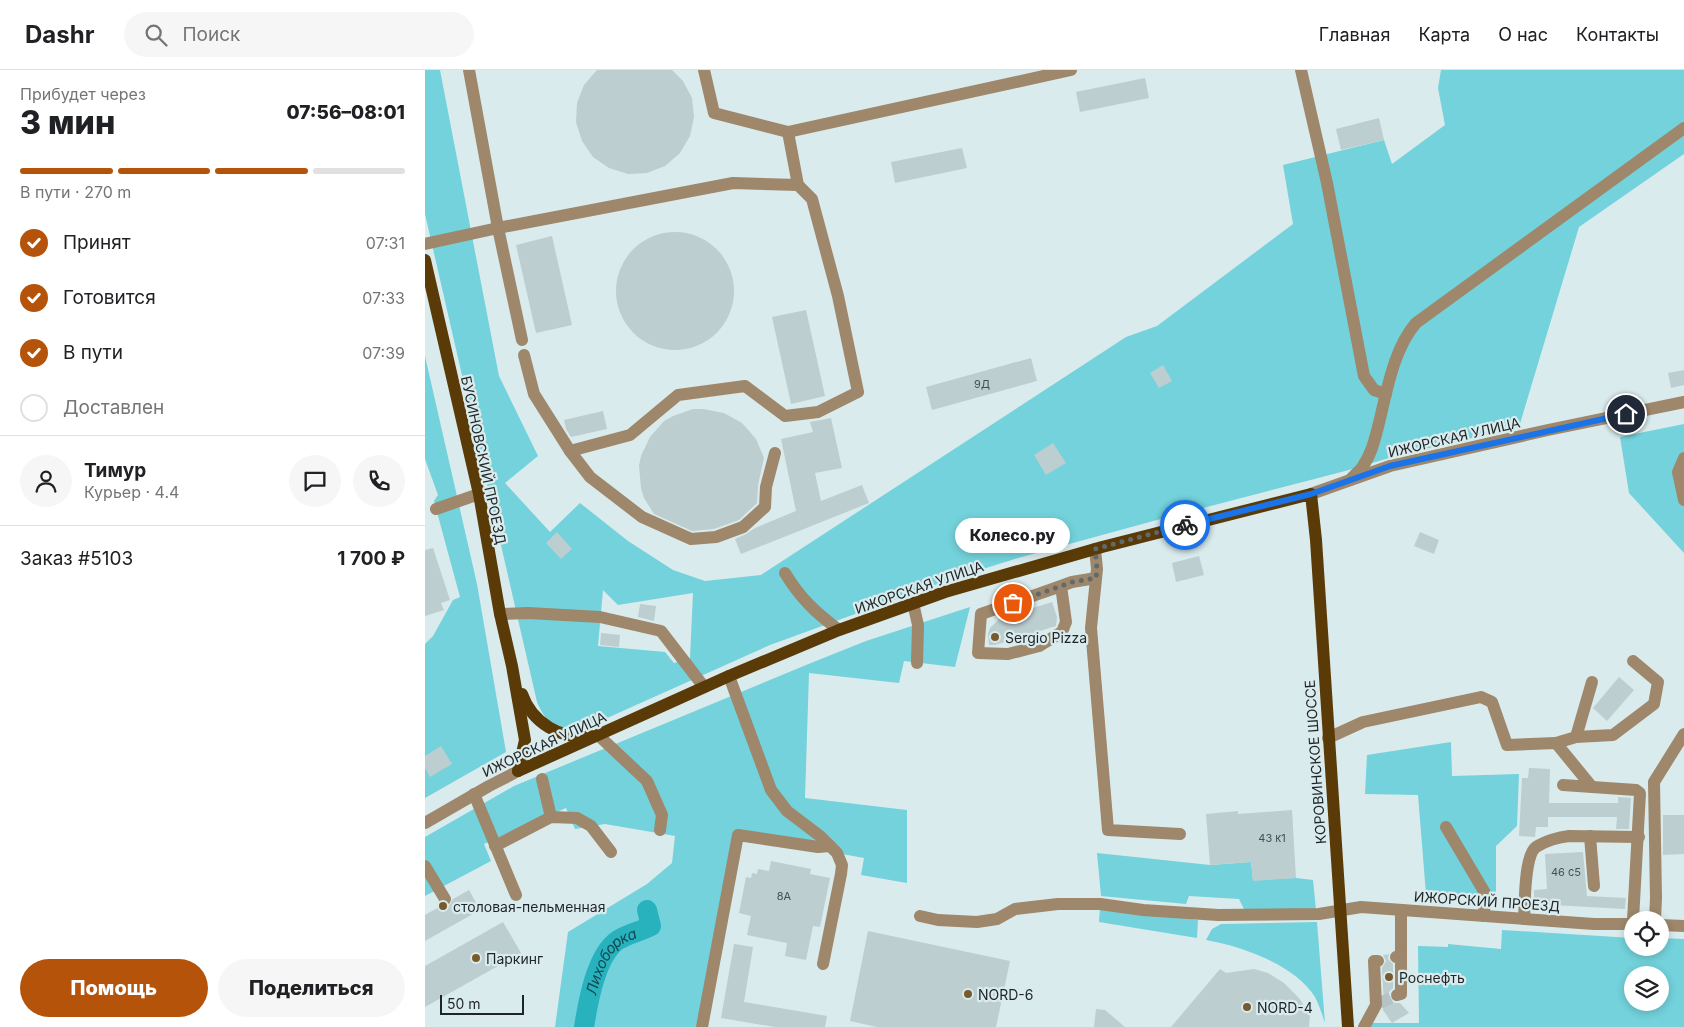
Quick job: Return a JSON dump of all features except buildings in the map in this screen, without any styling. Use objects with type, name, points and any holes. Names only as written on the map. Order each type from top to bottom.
[{"type":"main road","name":"БУСИНОВСКИЙ ПРОЕЗД","points":[[426,268],[479,494],[500,614],[512,666]]},
{"type":"main road","name":"ИЖОРСКАЯ УЛИЦА","points":[[518,771],[729,676],[839,630],[945,592],[1095,549],[1311,494]]},
{"type":"main road","name":"КОРОВИНСКОЕ ШОССЕ","points":[[1311,494],[1348,1027]]},
{"type":"main road","points":[[512,666],[526,705],[537,719],[549,728],[562,733],[579,736],[597,735]]},
{"type":"main road","points":[[512,666],[525,740],[518,771]]},
{"type":"street","points":[[469,70],[498,228],[522,340]]},
{"type":"street","points":[[703,70],[714,114],[789,132],[1071,70]]},
{"type":"street","points":[[1301,70],[1327,183],[1364,376],[1374,390],[1386,394]]},
{"type":"street","points":[[1350,480],[1363,467],[1372,450],[1386,394],[1402,344],[1416,323],[1684,128]]},
{"type":"street","points":[[570,451],[629,435],[678,395],[745,386],[785,416],[818,412],[858,392],[838,296],[813,199],[798,185],[789,132]]},
{"type":"street","points":[[425,244],[498,228],[733,183],[798,185]]},
{"type":"street","points":[[524,355],[534,394],[570,451],[590,477],[642,517],[691,539],[716,537],[743,527],[765,507],[766,487],[775,453]]},
{"type":"street","name":"ИЖОРСКАЯ УЛИЦА","points":[[1311,494],[1390,466],[1548,430],[1684,402]]},
{"type":"street","points":[[1684,458],[1678,472],[1684,500]]},
{"type":"street","points":[[436,509],[479,494]]},
{"type":"street","points":[[1095,549],[1097,569],[1091,628],[1108,830],[1180,834]]},
{"type":"street","points":[[785,573],[796,592],[819,616],[839,630]]},
{"type":"street","points":[[1061,586],[1067,622],[1062,632],[1039,646],[1009,654],[978,652],[981,614],[1072,582],[1096,578]]},
{"type":"street","points":[[913,604],[918,625],[917,663]]},
{"type":"street","points":[[500,614],[528,612],[600,617],[661,631],[704,687]]},
{"type":"street","points":[[1329,738],[1363,722],[1481,698],[1492,702],[1507,745],[1556,743],[1576,737],[1613,735],[1654,704],[1658,682],[1633,661]]},
{"type":"street","points":[[729,676],[771,790],[787,811],[830,846],[839,856],[842,865],[823,964]]},
{"type":"street","points":[[1576,737],[1592,682]]},
{"type":"street","points":[[1655,911],[1654,782],[1684,734]]},
{"type":"street","points":[[597,735],[647,781],[662,815],[660,830]]},
{"type":"street","points":[[1556,743],[1592,787]]},
{"type":"street","name":"ИЖОРСКАЯ УЛИЦА","points":[[425,823],[518,771]]},
{"type":"street","points":[[542,779],[551,817]]},
{"type":"street","points":[[1563,785],[1639,791],[1641,798],[1634,911]]},
{"type":"street","points":[[474,794],[516,895]]},
{"type":"street","points":[[495,846],[551,817],[577,818],[591,826],[611,852]]},
{"type":"street","points":[[1446,827],[1485,893],[1484,916]]},
{"type":"street","points":[[702,1027],[738,835],[818,847],[830,846]]},
{"type":"street","points":[[1524,919],[1529,862],[1536,847],[1564,836],[1639,837]]},
{"type":"street","points":[[1590,836],[1593,886]]},
{"type":"street","points":[[425,866],[445,899]]},
{"type":"street","name":"ИЖОРСКИЙ ПРОЕЗД","points":[[920,916],[938,920],[977,922],[997,918],[1015,908],[1028,906],[1100,904],[1143,910],[1218,915],[1319,914],[1361,908],[1624,924]]},
{"type":"street","points":[[1397,995],[1401,994],[1398,957],[1401,910]]},
{"type":"street","points":[[1669,925],[1684,926]]},
{"type":"street","points":[[1364,1027],[1378,1004],[1374,961],[1378,960]]},
{"type":"shaded area","points":[[425,70],[440,70],[499,376],[538,456],[505,483],[550,532],[580,503],[628,541],[673,570],[705,581],[761,575],[1126,337],[1157,326],[1293,224],[1283,165],[1384,140],[1392,164],[1445,125],[1438,88],[1441,70],[1684,70],[1684,154],[1579,227],[1519,427],[1399,455],[1018,558],[954,578],[770,645],[587,727],[578,729],[563,729],[551,723],[541,711],[537,702],[425,214]],"holes":[[[603,590],[618,605],[693,593],[690,658],[674,663],[665,652],[598,646]]]},
{"type":"shaded area","points":[[425,356],[477,584],[506,752],[425,798],[425,644],[433,636],[453,600],[460,597],[434,501],[438,495],[425,459]]},
{"type":"shaded area","points":[[1684,424],[1684,553],[1629,493],[1620,437]]},
{"type":"shaded area","points":[[970,607],[955,667],[904,661],[899,683],[809,673],[805,798],[907,810],[907,883],[861,875],[864,858],[738,835],[702,1027],[555,1027],[568,932],[647,884],[672,863],[675,836],[605,824],[575,829],[566,808],[484,844],[491,861],[425,896],[425,837],[514,786],[866,641]]},
{"type":"shaded area","points":[[1451,742],[1452,776],[1519,774],[1517,826],[1496,846],[1496,901],[1426,894],[1418,795],[1365,794],[1367,755]]},
{"type":"shaded area","points":[[1097,853],[1210,865],[1251,862],[1253,880],[1296,878],[1313,880],[1316,910],[1244,909],[1239,899],[1189,896],[1186,904],[1101,896]]},
{"type":"shaded area","points":[[1100,907],[1198,920],[1197,938],[1099,922]]},
{"type":"shaded area","points":[[1317,922],[1325,1023],[1315,997],[1294,975],[1281,966],[1251,952],[1206,940],[1212,929],[1221,924]]},
{"type":"shaded area","points":[[1502,930],[1624,938],[1624,956],[1669,956],[1669,938],[1684,939],[1684,1027],[1368,1027],[1367,1023],[1419,1023],[1418,946],[1448,947],[1448,944],[1501,949]]},
{"type":"waterway","name":"Лихоборка","points":[[584,1027],[594,980],[604,956],[618,940],[651,926],[647,910]]},
{"type":"tunnel","points":[[1380,1003],[1397,995]]},
{"type":"way so far","points":[[1013,603],[1072,582],[1096,578],[1095,549],[1185,525]]},
{"type":"place","name":"Колесо.ру","points":[[1013,603]]},
{"type":"place","name":"Sergio Pizza","points":[[995,637]]},
{"type":"place","name":"столовая-пельменная","points":[[443,906]]},
{"type":"place","name":"Паркинг","points":[[476,958]]},
{"type":"place","name":"Роснефть","points":[[1389,977]]},
{"type":"place","name":"NORD-6","points":[[968,994]]},
{"type":"place","name":"NORD-4","points":[[1247,1007]]},
{"type":"route","points":[[1185,525],[1311,494],[1390,466],[1626,414]]}]
